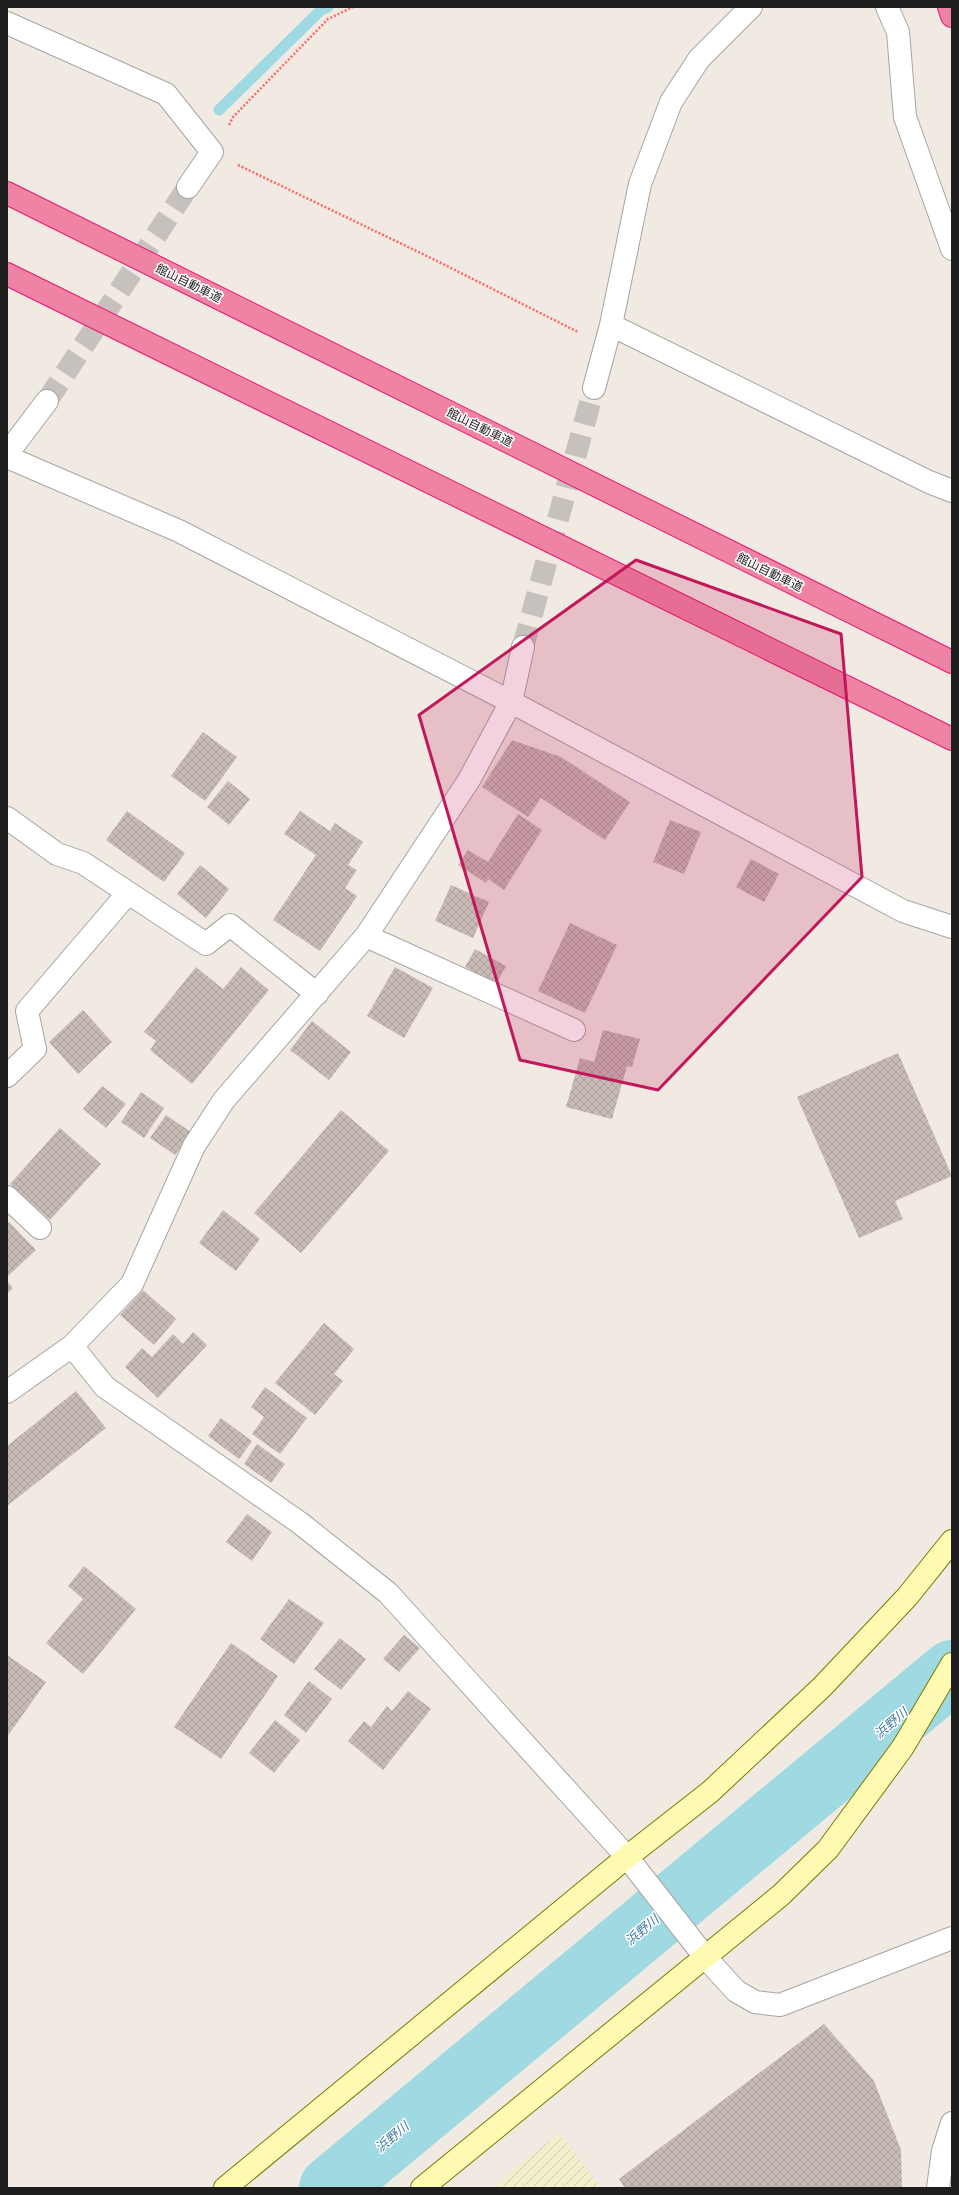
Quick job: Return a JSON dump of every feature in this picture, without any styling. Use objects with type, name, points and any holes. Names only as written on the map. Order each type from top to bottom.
[{"type":"highway","points":[[949,7],[952,16]]},
{"type":"highway","name":"館山自動車道","points":[[7,193],[952,662]]},
{"type":"highway","points":[[7,274],[952,739]]},
{"type":"street","points":[[594,388],[611,325],[640,184],[671,102],[699,59],[751,7]]},
{"type":"street","points":[[887,7],[898,32],[905,117],[952,249]]},
{"type":"street","points":[[7,23],[166,94],[212,152],[188,187]]},
{"type":"street","points":[[611,325],[929,482],[952,491]]},
{"type":"street","points":[[7,454],[47,401]]},
{"type":"street","points":[[7,457],[179,531],[511,702],[903,911],[952,927]]},
{"type":"street","points":[[11,1382],[72,1346],[132,1284],[194,1146],[224,1100],[366,936],[469,780],[511,702],[523,646]]},
{"type":"street","points":[[7,818],[57,854],[83,863],[206,944],[230,925],[316,994]]},
{"type":"street","points":[[7,1076],[35,1049],[27,1011],[128,893]]},
{"type":"street","points":[[366,936],[574,1030]]},
{"type":"street","points":[[7,1197],[40,1228]]},
{"type":"street","points":[[72,1346],[105,1387],[300,1523],[388,1594],[627,1857],[705,1957],[736,1991],[755,2002],[780,2005],[952,1938]]},
{"type":"street","points":[[225,2188],[627,1857],[710,1792],[822,1687],[907,1597],[952,1541]]},
{"type":"street","points":[[422,2188],[781,1895],[828,1849],[903,1747],[952,1664]]},
{"type":"street","points":[[938,2188],[943,2151],[952,2123]]},
{"type":"path","points":[[353,7],[328,19],[233,117],[212,152],[436,260],[605,346]]},
{"type":"highlighted area","points":[[636,560],[841,634],[862,877],[658,1090],[520,1060],[419,715]]},
{"type":"shaded area","points":[[559,2133],[601,2188],[492,2188]]},
{"type":"building","points":[[203,732],[237,757],[205,801],[171,776]]},
{"type":"building","points":[[512,740],[561,757],[630,802],[605,840],[541,798],[528,817],[482,787]]},
{"type":"building","points":[[228,781],[250,799],[229,825],[207,807]]},
{"type":"building","points":[[127,811],[185,853],[164,882],[106,840]]},
{"type":"building","points":[[300,811],[330,831],[335,823],[363,842],[348,865],[357,870],[345,888],[357,896],[320,951],[273,920],[316,855],[284,834]]},
{"type":"building","points":[[518,814],[542,830],[504,890],[488,879],[486,883],[458,865],[468,850],[488,862]]},
{"type":"building","points":[[670,820],[701,832],[684,874],[653,862]]},
{"type":"building","points":[[751,859],[779,874],[764,902],[736,887]]},
{"type":"building","points":[[200,865],[229,889],[206,918],[177,894]]},
{"type":"building","points":[[451,885],[489,902],[473,938],[435,921]]},
{"type":"building","points":[[570,923],[617,945],[585,1013],[538,991]]},
{"type":"building","points":[[475,949],[506,966],[496,984],[465,967]]},
{"type":"building","points":[[196,967],[223,989],[241,967],[269,990],[192,1084],[150,1050],[156,1041],[144,1032]]},
{"type":"building","points":[[395,967],[433,988],[404,1038],[367,1016]]},
{"type":"building","points":[[83,1010],[112,1042],[78,1074],[49,1042]]},
{"type":"building","points":[[312,1021],[351,1052],[329,1080],[290,1050]]},
{"type":"building","points":[[603,1030],[640,1039],[632,1067],[627,1066],[612,1119],[566,1107],[580,1058],[594,1062]]},
{"type":"building","points":[[898,1053],[952,1176],[895,1201],[903,1219],[859,1238],[797,1097]]},
{"type":"building","points":[[102,1086],[126,1104],[106,1128],[83,1109]]},
{"type":"building","points":[[141,1092],[164,1108],[144,1138],[121,1122]]},
{"type":"building","points":[[341,1110],[389,1151],[301,1253],[254,1213]]},
{"type":"building","points":[[166,1115],[191,1132],[175,1155],[150,1138]]},
{"type":"building","points":[[60,1128],[101,1164],[50,1220],[10,1184]]},
{"type":"building","points":[[223,1210],[260,1239],[236,1271],[199,1243]]},
{"type":"building","points":[[9,1222],[36,1250],[7,1277],[7,1224]]},
{"type":"building","points":[[7,1281],[13,1288],[7,1294]]},
{"type":"building","points":[[143,1290],[176,1319],[154,1345],[120,1315]]},
{"type":"building","points":[[324,1323],[354,1349],[334,1374],[343,1381],[315,1415],[275,1383]]},
{"type":"building","points":[[193,1332],[207,1345],[158,1398],[125,1367],[142,1348],[152,1357],[173,1334],[183,1344]]},
{"type":"building","points":[[265,1387],[307,1418],[280,1454],[252,1434],[264,1417],[251,1407]]},
{"type":"building","points":[[76,1391],[106,1428],[7,1506],[7,1446]]},
{"type":"building","points":[[221,1418],[252,1441],[239,1459],[208,1436]]},
{"type":"building","points":[[257,1444],[285,1464],[271,1483],[244,1464]]},
{"type":"building","points":[[247,1514],[272,1532],[252,1561],[226,1542]]},
{"type":"building","points":[[84,1566],[136,1609],[83,1674],[46,1643],[83,1599],[68,1586]]},
{"type":"building","points":[[289,1599],[324,1623],[294,1664],[260,1639]]},
{"type":"building","points":[[404,1635],[420,1648],[399,1672],[383,1659]]},
{"type":"building","points":[[340,1638],[366,1659],[341,1690],[314,1669]]},
{"type":"building","points":[[231,1643],[278,1676],[221,1759],[174,1727]]},
{"type":"building","points":[[7,1655],[46,1682],[7,1737]]},
{"type":"building","points":[[309,1681],[332,1699],[306,1733],[284,1715]]},
{"type":"building","points":[[408,1691],[431,1709],[383,1770],[348,1741],[364,1721],[371,1727],[387,1706],[392,1711]]},
{"type":"building","points":[[275,1720],[300,1740],[274,1773],[249,1753]]},
{"type":"building","points":[[824,2024],[874,2081],[901,2150],[902,2188],[625,2188],[619,2179]]},
{"type":"waterway","points":[[219,110],[321,10],[328,7]]},
{"type":"waterway","name":"浜野川","points":[[331,2188],[952,1672]]},
{"type":"tunnel","points":[[47,401],[188,187]]},
{"type":"tunnel","points":[[523,647],[594,388]]}]
